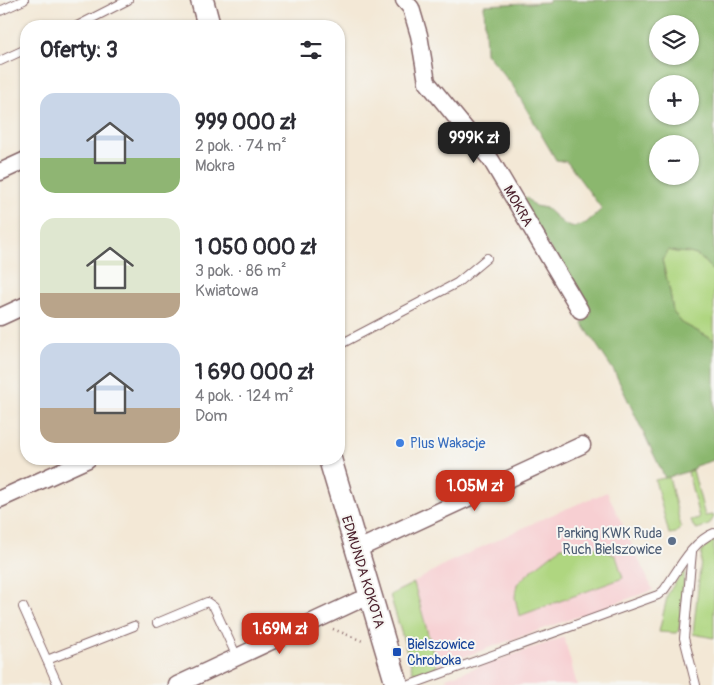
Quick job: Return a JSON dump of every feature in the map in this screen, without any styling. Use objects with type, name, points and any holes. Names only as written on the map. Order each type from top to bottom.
[{"type":"street","points":[[202,0],[207,20]]},
{"type":"street","name":"MOKRA","points":[[404,0],[411,8],[419,35],[427,82],[491,160],[580,310]]},
{"type":"street","points":[[0,172],[20,163]]},
{"type":"street","points":[[0,317],[20,308]]},
{"type":"street","points":[[356,550],[582,445]]},
{"type":"street","points":[[0,499],[75,465]]},
{"type":"street","name":"EDMUNDA KOKOTA","points":[[332,465],[397,685]]},
{"type":"street","points":[[177,685],[355,602],[371,597]]},
{"type":"lane","points":[[0,11],[24,0]]},
{"type":"lane","points":[[89,20],[128,0]]},
{"type":"lane","points":[[0,61],[20,52]]},
{"type":"lane","points":[[345,342],[457,283],[487,258]]},
{"type":"lane","points":[[410,685],[658,595],[664,590],[704,536],[714,533]]},
{"type":"lane","points":[[692,550],[684,638],[696,685]]},
{"type":"lane","points":[[157,623],[207,602],[214,607],[238,658]]},
{"type":"lane","points":[[23,607],[58,685]]},
{"type":"lane","points":[[47,660],[134,626]]},
{"type":"path","points":[[331,628],[368,643]]},
{"type":"shaded area","points":[[607,492],[653,590],[421,672],[413,672],[390,595],[445,564],[551,515]]},
{"type":"shaded area","points":[[564,637],[577,685],[448,685],[446,678]]},
{"type":"green space","points":[[549,0],[714,0],[714,272],[701,258],[693,254],[669,250],[662,260],[673,312],[682,323],[714,340],[714,460],[695,466],[693,470],[665,478],[614,371],[582,323],[592,314],[587,309],[518,196],[527,198],[535,206],[546,208],[564,224],[575,227],[586,223],[602,209],[567,162],[556,160],[513,86],[486,53],[484,5],[549,2]]},
{"type":"green space","points":[[669,250],[699,256],[714,272],[714,340],[682,323],[673,312],[662,260]]},
{"type":"green space","points":[[693,470],[705,516],[713,515],[714,517],[709,525],[697,529],[693,526],[691,520],[699,518],[688,472]]},
{"type":"green space","points":[[669,477],[681,527],[676,533],[669,534],[655,480]]},
{"type":"green space","points":[[337,521],[355,585],[354,590],[334,522]]},
{"type":"green space","points":[[711,541],[714,541],[714,638],[693,634],[702,551]]},
{"type":"green space","points":[[592,545],[616,556],[623,578],[519,616],[515,597],[517,584],[561,547]]},
{"type":"green space","points":[[685,569],[679,630],[676,633],[659,632],[668,593]]},
{"type":"green space","points":[[414,583],[437,667],[421,672],[413,672],[390,595]]},
{"type":"place","name":"Plus Wakacje","points":[[400,443]]},
{"type":"place","name":"Parking KWK Ruda Ruch Bielszowice","points":[[672,541]]},
{"type":"place","name":"Bielszowice Chroboka","points":[[397,652]]}]
